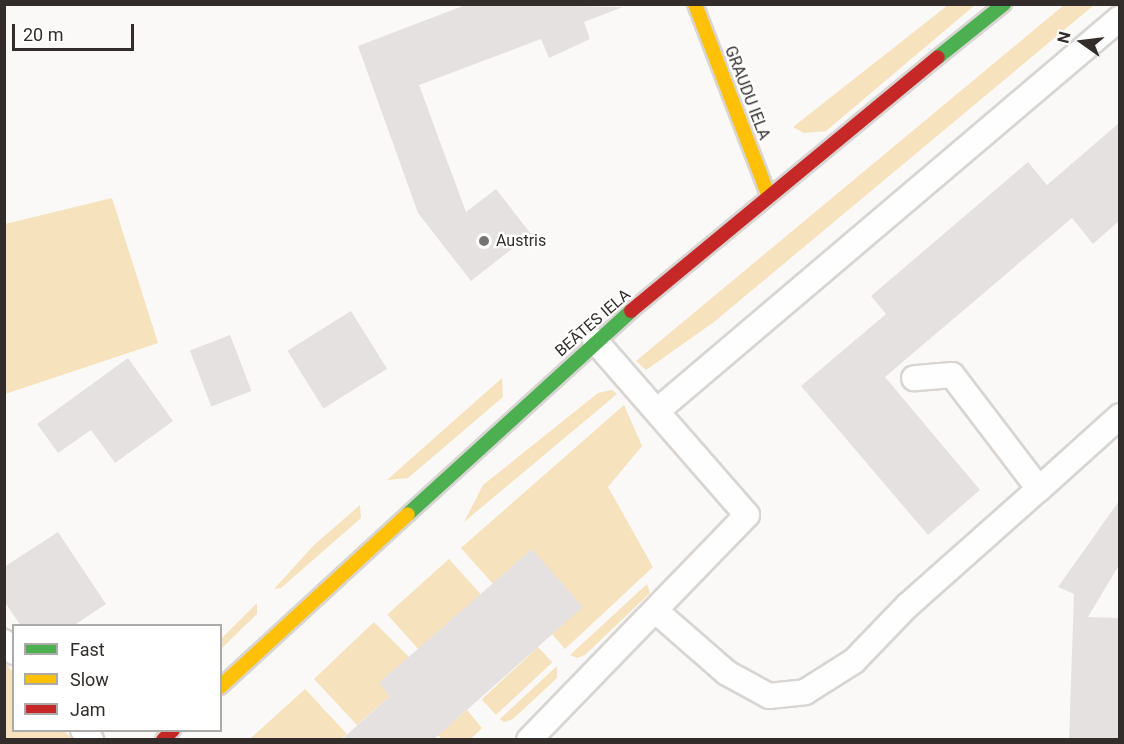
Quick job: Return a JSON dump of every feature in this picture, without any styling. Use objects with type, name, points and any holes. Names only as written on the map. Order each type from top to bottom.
[{"type":"street","name":"GRAUDU IELA","points":[[694,4],[768,194]]},
{"type":"street","name":"BEĀTES IELA","points":[[222,685],[596,342],[768,194],[1004,4]]},
{"type":"lane","points":[[657,411],[1119,18]]},
{"type":"lane","points":[[530,740],[657,612],[747,515],[596,342]]},
{"type":"lane","points":[[914,378],[952,375],[1039,489]]},
{"type":"lane","points":[[657,612],[727,673],[768,696],[805,692],[854,661],[907,606],[1119,416]]},
{"type":"shaded area","points":[[948,5],[975,5],[826,131],[804,133],[793,127]]},
{"type":"shaded area","points":[[1064,5],[1094,5],[714,322],[646,370],[636,361]]},
{"type":"shaded area","points":[[112,198],[158,343],[5,394],[5,224]]},
{"type":"shaded area","points":[[502,378],[503,397],[408,478],[387,480]]},
{"type":"shaded area","points":[[612,390],[617,394],[464,522],[483,485],[598,393]]},
{"type":"shaded area","points":[[624,405],[642,446],[608,487],[653,567],[565,649],[552,634],[532,549],[493,584],[461,548]]},
{"type":"shaded area","points":[[360,505],[361,518],[281,588],[274,589],[314,545]]},
{"type":"shaded area","points":[[449,559],[481,595],[419,650],[387,615]]},
{"type":"shaded area","points":[[647,584],[650,593],[585,655],[577,658],[570,655]]},
{"type":"shaded area","points":[[257,603],[257,614],[222,648],[222,638]]},
{"type":"shaded area","points":[[374,622],[409,657],[390,696],[357,725],[314,679]]},
{"type":"shaded area","points":[[538,647],[552,662],[496,715],[482,700]]},
{"type":"shaded area","points":[[5,663],[12,671],[12,732],[65,732],[72,739],[5,739]]},
{"type":"shaded area","points":[[557,666],[557,678],[513,719],[504,722],[500,719]]},
{"type":"shaded area","points":[[305,689],[347,734],[341,739],[250,739]]},
{"type":"shaded area","points":[[467,710],[482,728],[471,739],[442,739],[438,735]]},
{"type":"building","points":[[468,4],[623,7],[584,22],[590,39],[549,58],[541,39],[419,85],[466,212],[496,189],[531,234],[471,281],[418,213],[358,46]]},
{"type":"building","points":[[1119,123],[1119,221],[1093,244],[1072,218],[885,377],[980,490],[928,535],[801,386],[886,314],[871,296],[1028,162],[1047,185]]},
{"type":"building","points":[[351,311],[387,369],[323,408],[287,351]]},
{"type":"building","points":[[230,335],[252,391],[211,406],[190,350]]},
{"type":"building","points":[[128,358],[173,421],[115,463],[91,430],[58,453],[37,424]]},
{"type":"building","points":[[1119,501],[1119,565],[1088,617],[1119,618],[1119,740],[1069,740],[1074,594],[1058,587]]},
{"type":"building","points":[[58,532],[106,604],[76,624],[20,624],[4,601],[4,567]]},
{"type":"building","points":[[532,549],[583,607],[433,740],[341,740],[390,696],[379,683]]},
{"type":"traffic: fast","points":[[938,57],[1004,4]]},
{"type":"traffic: fast","points":[[408,514],[631,311]]},
{"type":"traffic: slow","points":[[695,4],[768,194]]},
{"type":"traffic: slow","points":[[222,685],[408,514]]},
{"type":"traffic: jam","points":[[631,311],[938,57]]},
{"type":"traffic: jam","points":[[163,740],[171,732]]},
{"type":"place","name":"Austris","points":[[484,241]]}]
